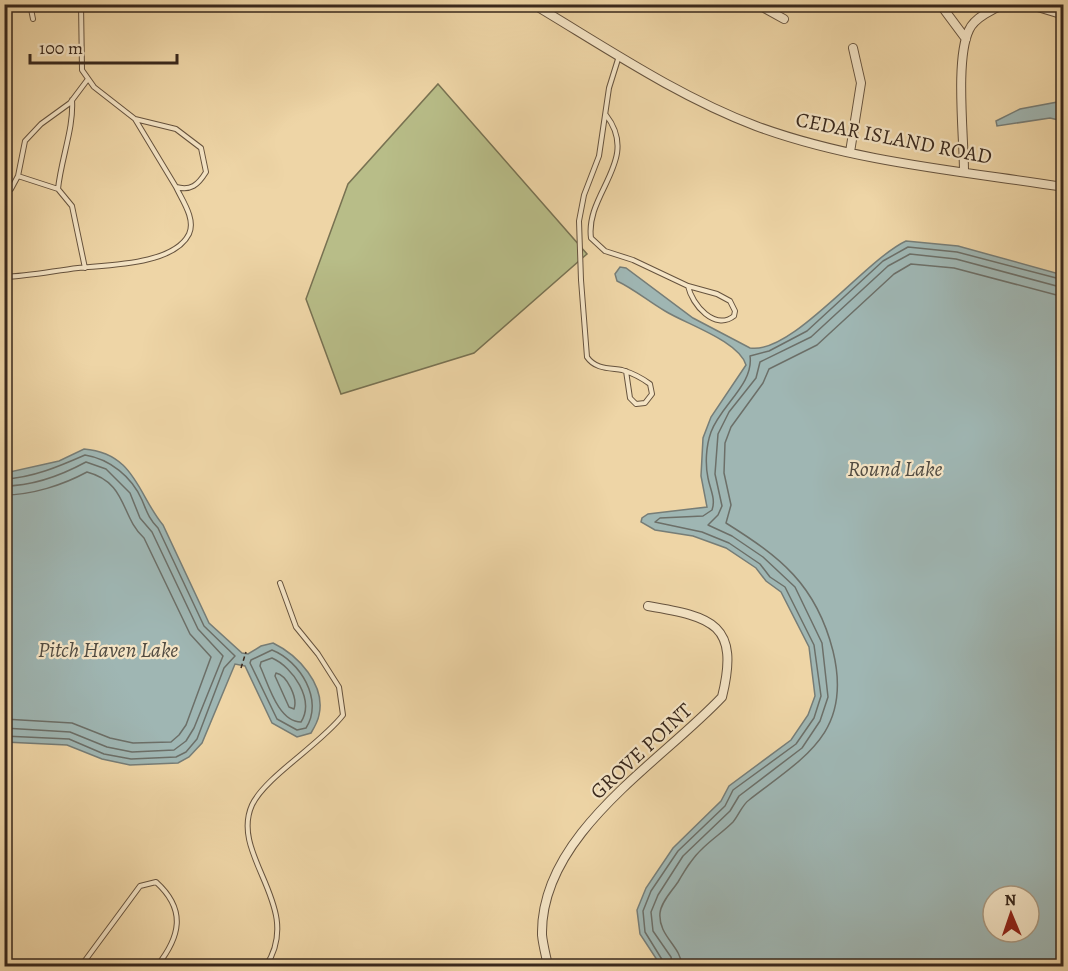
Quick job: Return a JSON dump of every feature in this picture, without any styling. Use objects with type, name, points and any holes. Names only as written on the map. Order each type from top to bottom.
[{"type":"street","name":"CEDAR ISLAND ROAD","points":[[533,4],[619,56],[727,114],[782,135],[850,152],[1064,187]]},
{"type":"street","points":[[757,4],[784,19]]},
{"type":"street","points":[[940,4],[966,39]]},
{"type":"street","points":[[964,172],[962,48],[970,27],[989,11],[1006,4]]},
{"type":"street","points":[[1028,4],[1064,15]]},
{"type":"street","points":[[850,152],[861,83],[853,48]]},
{"type":"street","name":"GROVE POINT","points":[[548,966],[542,935],[548,896],[565,855],[597,816],[722,698],[729,670],[728,648],[719,630],[702,617],[648,606]]},
{"type":"lane","points":[[30,4],[33,19]]},
{"type":"lane","points":[[81,4],[82,70],[88,79],[106,99],[135,119],[176,129],[201,148],[206,172],[198,183],[186,189],[176,187]]},
{"type":"lane","points":[[619,56],[613,67],[599,156],[584,195],[579,221],[587,357],[593,364],[626,371],[644,380],[653,388],[650,400],[645,404],[636,404],[630,398],[626,371]]},
{"type":"lane","points":[[4,191],[11,189],[18,176],[25,141],[41,124],[72,100],[88,79]]},
{"type":"lane","points":[[58,189],[62,159],[74,119],[72,100]]},
{"type":"lane","points":[[606,114],[615,126],[616,162],[591,215],[591,238],[605,251],[633,260],[688,286],[717,294],[730,301],[735,311],[734,316],[729,320],[720,321],[708,315],[697,307],[688,286]]},
{"type":"lane","points":[[4,277],[31,276],[124,264],[159,257],[189,234],[190,217],[176,187],[135,119]]},
{"type":"lane","points":[[18,176],[58,189],[72,206],[85,268]]},
{"type":"lane","points":[[266,966],[276,945],[276,916],[267,883],[250,846],[247,817],[253,802],[263,789],[331,730],[343,715],[339,687],[318,654],[296,627],[280,583]]},
{"type":"lane","points":[[81,966],[140,886],[156,882],[166,891],[175,909],[178,926],[174,943],[157,966]]},
{"type":"path","points":[[241,668],[246,652]]},
{"type":"green space","points":[[438,84],[587,254],[474,353],[341,394],[306,299],[348,184]]},
{"type":"water","points":[[1063,101],[1063,121],[1050,118],[997,126],[996,121],[1020,109]]},
{"type":"water","name":"Round Lake","points":[[906,241],[958,246],[1063,275],[1063,966],[661,966],[640,934],[637,910],[646,888],[673,848],[721,801],[729,786],[791,740],[808,715],[815,696],[809,647],[781,592],[766,581],[756,568],[726,548],[693,536],[655,530],[641,522],[642,518],[648,514],[707,507],[701,476],[703,438],[711,417],[746,365],[741,356],[723,341],[674,316],[617,281],[615,274],[620,267],[626,268],[693,318],[750,348],[767,346],[786,337],[807,322],[889,251]]},
{"type":"water","name":"Pitch Haven Lake","points":[[84,449],[101,452],[114,458],[133,477],[163,525],[209,623],[242,653],[248,654],[261,646],[273,643],[292,655],[308,672],[314,682],[320,704],[316,724],[311,733],[297,737],[272,723],[245,666],[235,664],[202,743],[189,757],[178,763],[130,765],[102,759],[67,745],[5,742],[5,473],[59,461]]}]
